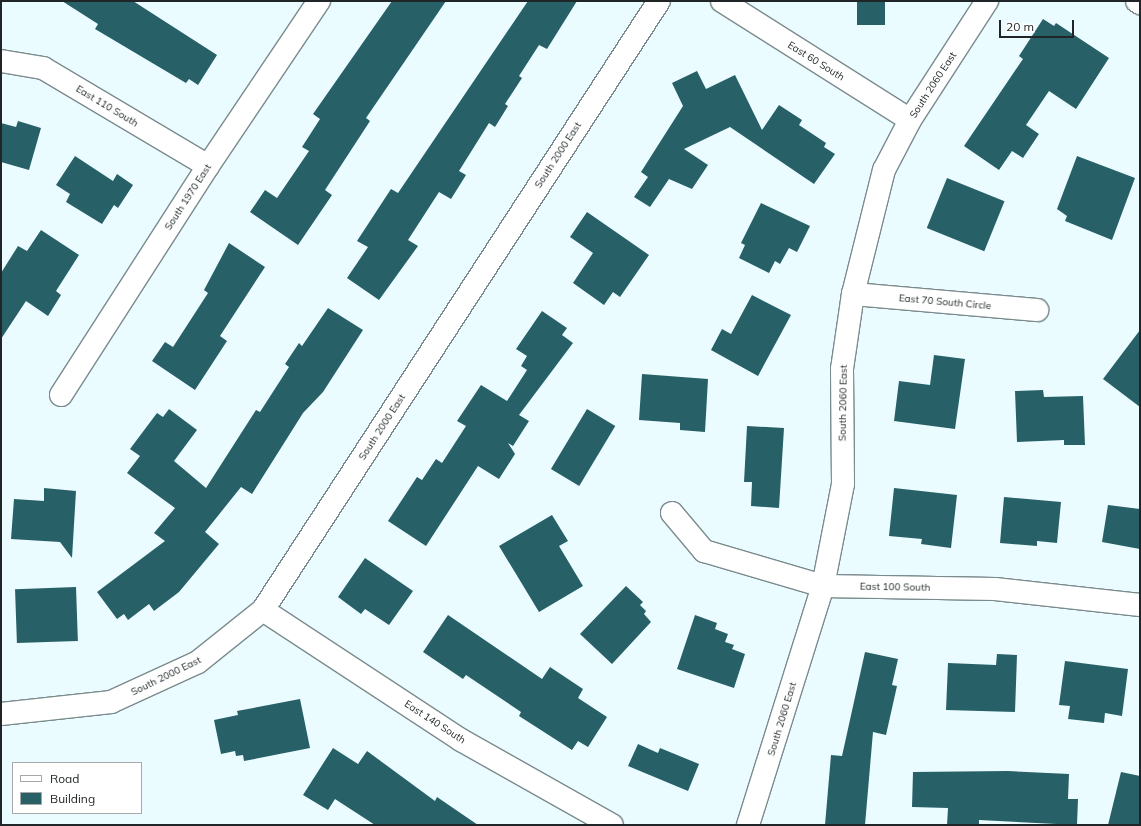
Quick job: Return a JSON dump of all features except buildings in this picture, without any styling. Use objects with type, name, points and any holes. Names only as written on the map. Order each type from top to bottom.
[{"type":"street","name":"South 1970 East","points":[[61,395],[208,166],[319,1]]},
{"type":"street","name":"South 2000 East","points":[[1,714],[111,702],[198,662],[263,610],[659,1]]},
{"type":"street","name":"East 60 South","points":[[722,1],[910,120]]},
{"type":"street","name":"South 2060 East","points":[[748,825],[823,586],[843,484],[842,369],[853,294],[884,170],[910,120],[987,1]]},
{"type":"street","name":"East 110 South","points":[[1,61],[43,68],[208,166]]},
{"type":"street","name":"East 70 South Circle","points":[[853,294],[1036,310]]},
{"type":"street","name":"East 100 South","points":[[672,513],[704,551],[823,586],[995,590],[1140,606]]},
{"type":"street","name":"East 140 South","points":[[263,610],[461,740],[612,825]]}]
